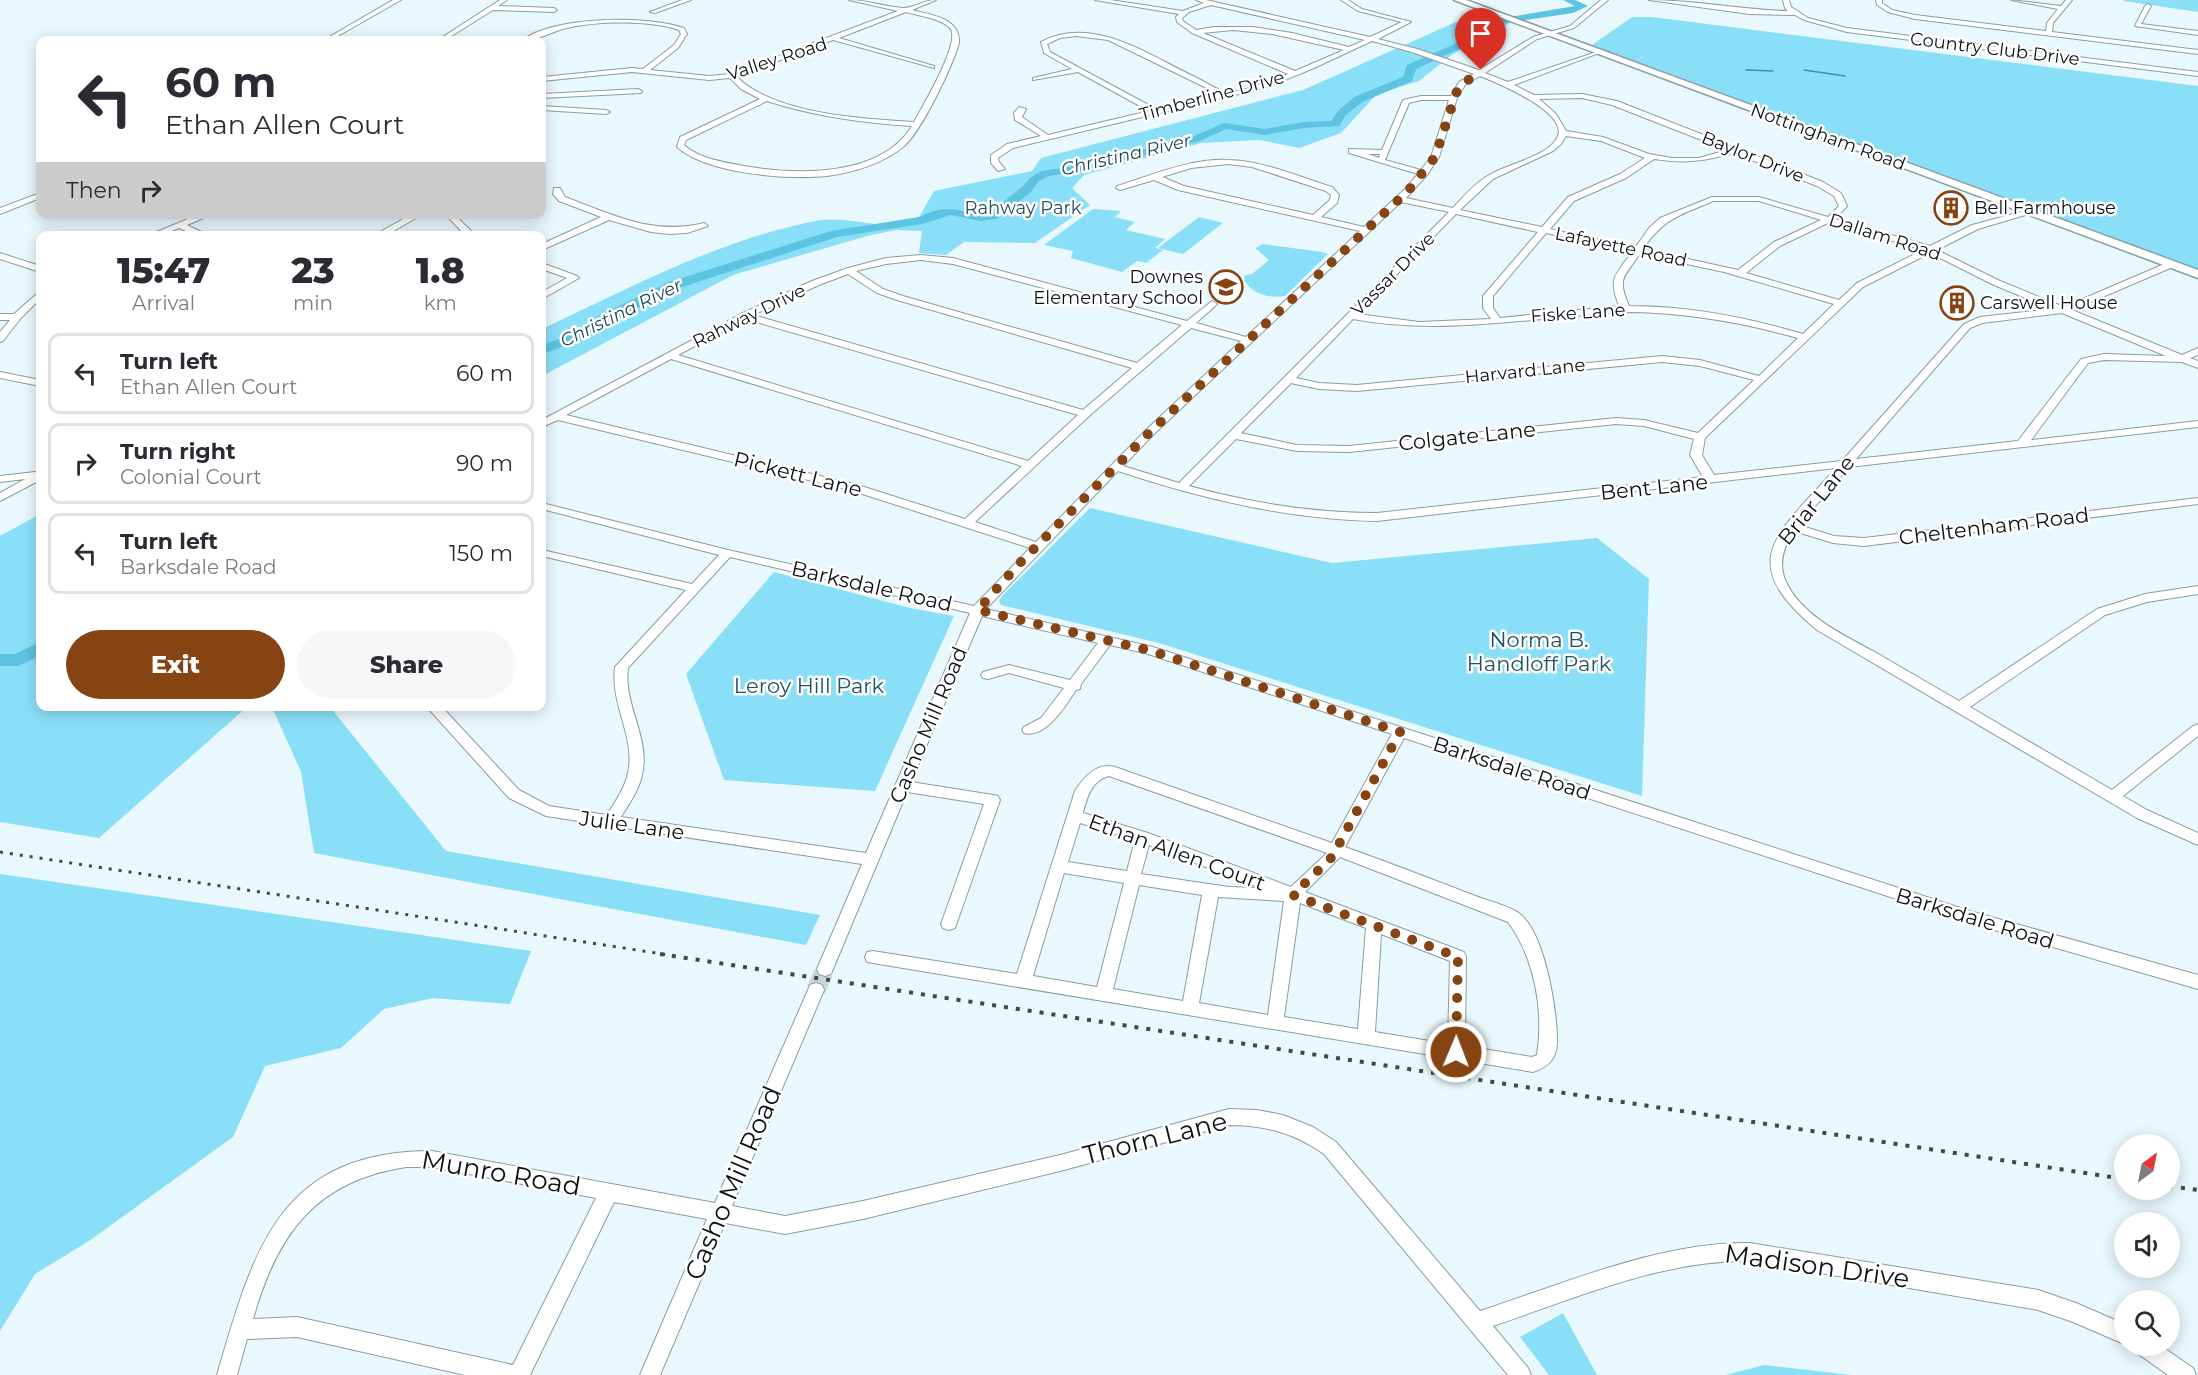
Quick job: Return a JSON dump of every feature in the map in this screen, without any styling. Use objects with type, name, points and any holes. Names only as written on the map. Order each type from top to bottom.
[{"type":"main road","name":"Nottingham Road","points":[[1458,0],[2198,274]]},
{"type":"street","points":[[334,36],[398,0]]},
{"type":"street","points":[[447,36],[504,0]]},
{"type":"street","points":[[653,12],[688,0]]},
{"type":"street","points":[[767,99],[683,139],[680,146],[684,152],[700,159],[770,172],[827,174],[849,169],[894,150],[912,134],[947,64],[957,36],[952,27],[935,18],[852,0]]},
{"type":"street","name":"Valley Road","points":[[546,79],[646,70],[709,78],[732,76],[835,39],[933,0]]},
{"type":"street","points":[[1098,0],[1183,13]]},
{"type":"street","points":[[1199,0],[1373,38],[1432,54],[1535,97],[1560,125],[1562,133],[1603,139],[1652,157],[1694,161],[1736,150]]},
{"type":"street","points":[[1217,0],[1183,13],[1179,17],[1180,22],[1194,32],[1295,74]]},
{"type":"street","name":"Timberline Drive","points":[[1000,169],[994,160],[999,152],[1047,137],[1227,95],[1295,74],[1408,22],[1360,10],[1344,0]]},
{"type":"street","name":"Casho Mill Road","points":[[825,969],[978,610],[1115,467],[1401,199],[1435,157],[1454,98],[1462,84],[1477,72],[1535,38],[1572,27],[1605,0]]},
{"type":"street","name":"Country Club Drive","points":[[1652,0],[1749,12],[1794,13],[1811,21],[1839,28],[2198,74]]},
{"type":"street","points":[[1786,0],[1786,6],[1794,13]]},
{"type":"street","points":[[1879,0],[1882,8],[1896,13],[2198,52]]},
{"type":"street","points":[[2014,0],[2062,8]]},
{"type":"street","points":[[2049,34],[2050,24],[2069,0]]},
{"type":"street","points":[[2148,6],[2137,25],[2198,33]]},
{"type":"street","points":[[492,8],[555,10]]},
{"type":"street","points":[[537,36],[577,22],[597,20],[667,25],[682,29],[684,34],[677,48],[654,62],[646,70]]},
{"type":"street","points":[[1959,44],[1960,23]]},
{"type":"street","points":[[1194,32],[1216,27],[1249,28],[1349,49]]},
{"type":"street","points":[[1157,112],[1043,49],[1043,44],[1049,39],[1066,35],[1096,35],[1110,39],[1227,95]]},
{"type":"street","points":[[835,39],[932,67],[941,75]]},
{"type":"street","points":[[1507,84],[1597,52]]},
{"type":"street","points":[[932,67],[947,64]]},
{"type":"street","points":[[1035,79],[1080,70]]},
{"type":"street","points":[[732,76],[745,91],[767,99],[853,120],[915,124]]},
{"type":"street","points":[[546,96],[638,91]]},
{"type":"street","name":"Baylor Drive","points":[[1535,97],[1572,96],[1606,100],[1736,150],[1834,191],[1843,206],[1830,219]]},
{"type":"street","points":[[1382,161],[1406,102],[1421,98],[1454,98]]},
{"type":"street","points":[[546,108],[606,112]]},
{"type":"street","points":[[1022,109],[1018,113],[1018,118],[1047,137]]},
{"type":"street","name":"Vassar Drive","points":[[1181,488],[1492,175],[1549,151],[1559,142],[1562,133]]},
{"type":"street","points":[[1385,152],[1359,149],[1352,151],[1424,173]]},
{"type":"street","points":[[1497,320],[1488,308],[1488,296],[1575,196],[1623,176],[1652,157]]},
{"type":"street","points":[[1120,188],[1209,162],[1253,165],[1329,189],[1335,195],[1334,201],[1315,218]]},
{"type":"street","points":[[1154,177],[1181,188],[1366,230]]},
{"type":"street","points":[[557,190],[557,194],[562,199],[658,231],[681,232],[704,226]]},
{"type":"street","points":[[0,211],[36,197]]},
{"type":"street","name":"Dallam Road","points":[[1625,309],[1618,294],[1617,280],[1637,250],[1663,220],[1712,199],[1728,197],[1759,199],[1929,249],[1997,283],[2198,365]]},
{"type":"street","name":"Lafayette Road","points":[[1401,199],[1740,273],[1840,303]]},
{"type":"street","points":[[1975,227],[2014,206]]},
{"type":"street","points":[[1711,480],[1696,455],[1700,437],[1865,281],[1975,227],[2029,211]]},
{"type":"street","points":[[546,245],[611,216]]},
{"type":"street","points":[[164,231],[195,219]]},
{"type":"street","points":[[387,231],[409,219]]},
{"type":"street","points":[[453,219],[467,231]]},
{"type":"street","points":[[1740,273],[1777,244],[1830,219]]},
{"type":"street","points":[[179,225],[194,231]]},
{"type":"street","points":[[0,256],[36,267]]},
{"type":"street","name":"Rahway Drive","points":[[546,422],[798,289],[903,258],[942,259],[1248,340]]},
{"type":"street","name":"Briar Lane","points":[[2172,264],[2064,310],[1980,320],[1967,326],[1791,526],[1780,540],[1774,557],[1782,585],[1798,607],[1843,640],[2113,797],[2163,825],[2198,839]]},
{"type":"street","points":[[546,268],[574,278],[546,294]]},
{"type":"street","points":[[851,272],[880,291],[900,298],[1139,367]]},
{"type":"street","points":[[0,339],[17,316],[36,298]]},
{"type":"street","points":[[967,523],[1085,414],[1212,304]]},
{"type":"street","name":"Fiske Lane","points":[[1351,316],[1406,326],[1625,309],[1705,314],[1760,324],[1804,337]]},
{"type":"street","points":[[0,317],[17,316]]},
{"type":"street","points":[[745,316],[1085,414]]},
{"type":"street","points":[[2021,445],[2085,361],[2104,357],[2181,359],[2198,351]]},
{"type":"street","points":[[670,356],[1029,465]]},
{"type":"street","name":"Harvard Lane","points":[[1288,379],[1319,386],[1357,388],[1650,359],[1700,363],[1760,379]]},
{"type":"street","points":[[0,375],[36,381]]},
{"type":"street","name":"Pickett Lane","points":[[556,416],[854,487],[1037,546]]},
{"type":"street","name":"Colgate Lane","points":[[1233,435],[1297,448],[1349,449],[1616,421],[1644,423],[1700,437]]},
{"type":"street","name":"Bent Lane","points":[[1115,467],[1181,488],[1297,513],[1359,518],[1844,466],[2198,424]]},
{"type":"street","points":[[0,479],[36,475]]},
{"type":"street","points":[[0,498],[36,477]]},
{"type":"street","name":"Cheltenham Road","points":[[1791,526],[1833,539],[1864,542],[2198,501]]},
{"type":"street","name":"Barksdale Road","points":[[546,507],[727,553],[1168,656],[1970,917],[2198,982]]},
{"type":"street","points":[[610,822],[632,783],[637,765],[620,687],[622,667],[727,553]]},
{"type":"street","points":[[546,554],[693,588]]},
{"type":"street","points":[[1959,708],[2107,609],[2145,598],[2198,590]]},
{"type":"street","points":[[1029,730],[1046,721],[1075,686],[1107,640]]},
{"type":"street","points":[[988,675],[1010,669],[1075,686]]},
{"type":"street","name":"Julie Lane","points":[[438,711],[524,800],[559,814],[872,860]]},
{"type":"street","points":[[2113,797],[2198,729]]},
{"type":"street","points":[[1275,1023],[1293,895],[1322,870],[1336,850],[1400,732]]},
{"type":"street","points":[[873,957],[1023,982],[1533,1065],[1545,1059],[1549,1042],[1538,959],[1526,931],[1514,918],[1336,850],[1110,771],[1096,774],[1086,783],[1023,982]]},
{"type":"street","points":[[903,786],[993,800],[949,924]]},
{"type":"street","name":"Ethan Allen Court","points":[[1076,816],[1143,837],[1458,957],[1456,1052]]},
{"type":"street","points":[[1103,995],[1143,837]]},
{"type":"street","points":[[1060,867],[1211,890],[1293,895]]},
{"type":"street","points":[[1190,1009],[1211,890]]},
{"type":"street","points":[[1366,1038],[1374,926]]},
{"type":"street","name":"Casho Mill Road","points":[[650,1375],[816,990]]},
{"type":"street","name":"Thorn Lane","points":[[719,1212],[785,1225],[812,1221],[1064,1162],[1229,1117],[1272,1118],[1306,1131],[1330,1148],[1521,1375]]},
{"type":"street","name":"Munro Road","points":[[227,1375],[259,1269],[285,1224],[315,1194],[334,1181],[372,1164],[411,1158],[432,1159],[719,1212]]},
{"type":"street","points":[[519,1375],[609,1192]]},
{"type":"street","name":"Madison Drive","points":[[1477,1322],[1580,1287],[1691,1254],[1719,1250],[1750,1252],[2038,1300],[2114,1330]]},
{"type":"street","points":[[241,1329],[306,1329],[511,1375]]},
{"type":"street","points":[[2158,1356],[2186,1375]]},
{"type":"green space","points":[[2198,0],[2198,12],[2124,1]]},
{"type":"green space","name":"Rahway Park","points":[[1493,16],[1510,23],[1450,56],[1419,81],[1377,94],[1341,133],[1299,148],[1259,140],[1201,143],[1084,175],[1072,188],[1090,205],[1035,243],[964,242],[946,255],[919,253],[922,231],[896,230],[867,236],[733,275],[546,374],[546,327],[710,252],[780,229],[816,221],[841,220],[890,226],[915,224],[934,191],[1032,171],[1041,158],[1303,90],[1456,22],[1475,25]]},
{"type":"green space","points":[[1632,17],[1652,17],[2198,86],[2198,270],[1592,45]]},
{"type":"green space","points":[[1093,209],[1121,211],[1115,217],[1135,222],[1126,230],[1165,239],[1155,248],[1163,250],[1146,263],[1137,261],[1122,272],[1071,258],[1073,251],[1044,245]]},
{"type":"green space","points":[[1199,217],[1223,223],[1183,254],[1158,248]]},
{"type":"green space","points":[[1263,244],[1328,254],[1285,296],[1267,296],[1256,292],[1244,279],[1245,275],[1252,274],[1269,260],[1255,248]]},
{"type":"green space","name":"Norma B. Handloff Park","points":[[1090,508],[1332,563],[1597,538],[1649,579],[1642,796],[1159,643],[1001,605],[999,601],[1002,596]]},
{"type":"green space","points":[[36,516],[36,711],[242,711],[99,838],[0,822],[0,536]]},
{"type":"green space","name":"Leroy Hill Park","points":[[774,572],[910,608],[954,616],[875,791],[724,780],[686,674]]},
{"type":"green space","points":[[274,711],[333,711],[446,851],[820,915],[806,945],[314,853],[301,772]]},
{"type":"green space","points":[[0,874],[531,951],[510,1004],[433,998],[384,1009],[341,1048],[265,1066],[233,1137],[89,1241],[35,1274],[0,1331]]},
{"type":"green space","points":[[1563,1313],[1597,1375],[1549,1375],[1520,1337]]},
{"type":"green space","points":[[1764,1365],[1851,1375],[1726,1375]]},
{"type":"waterway","name":"Christina River","points":[[546,349],[577,337],[605,318],[674,285],[835,234],[922,220],[936,213],[951,211],[980,217],[993,216],[1026,190],[1035,179],[1046,173],[1087,167],[1196,139],[1224,126],[1265,132],[1304,125],[1335,124],[1341,113],[1358,99],[1408,79],[1411,67],[1469,41],[1477,30],[1489,23],[1523,16],[1573,11],[1583,6],[1567,0]]},
{"type":"waterway","points":[[1746,70],[1773,71]]},
{"type":"waterway","points":[[1804,70],[1845,76]]},
{"type":"waterway","name":"Christina River","points":[[0,660],[18,660],[36,650]]},
{"type":"tunnel","points":[[816,990],[825,969]]},
{"type":"railway","points":[[0,852],[669,955]]},
{"type":"railway","points":[[660,954],[2114,1177]]},
{"type":"railway","points":[[2180,1188],[2198,1190]]},
{"type":"place","name":"Bell Farmhouse","points":[[1951,208]]},
{"type":"place","name":"Downes Elementary School","points":[[1226,287]]},
{"type":"place","name":"Carswell House","points":[[1957,303]]},
{"type":"route","points":[[1456,1052],[1458,957],[1293,895],[1322,870],[1332,857],[1400,732],[1148,650],[978,610],[989,595],[1152,430],[1408,191],[1435,157],[1458,88],[1465,80],[1481,70]]}]
